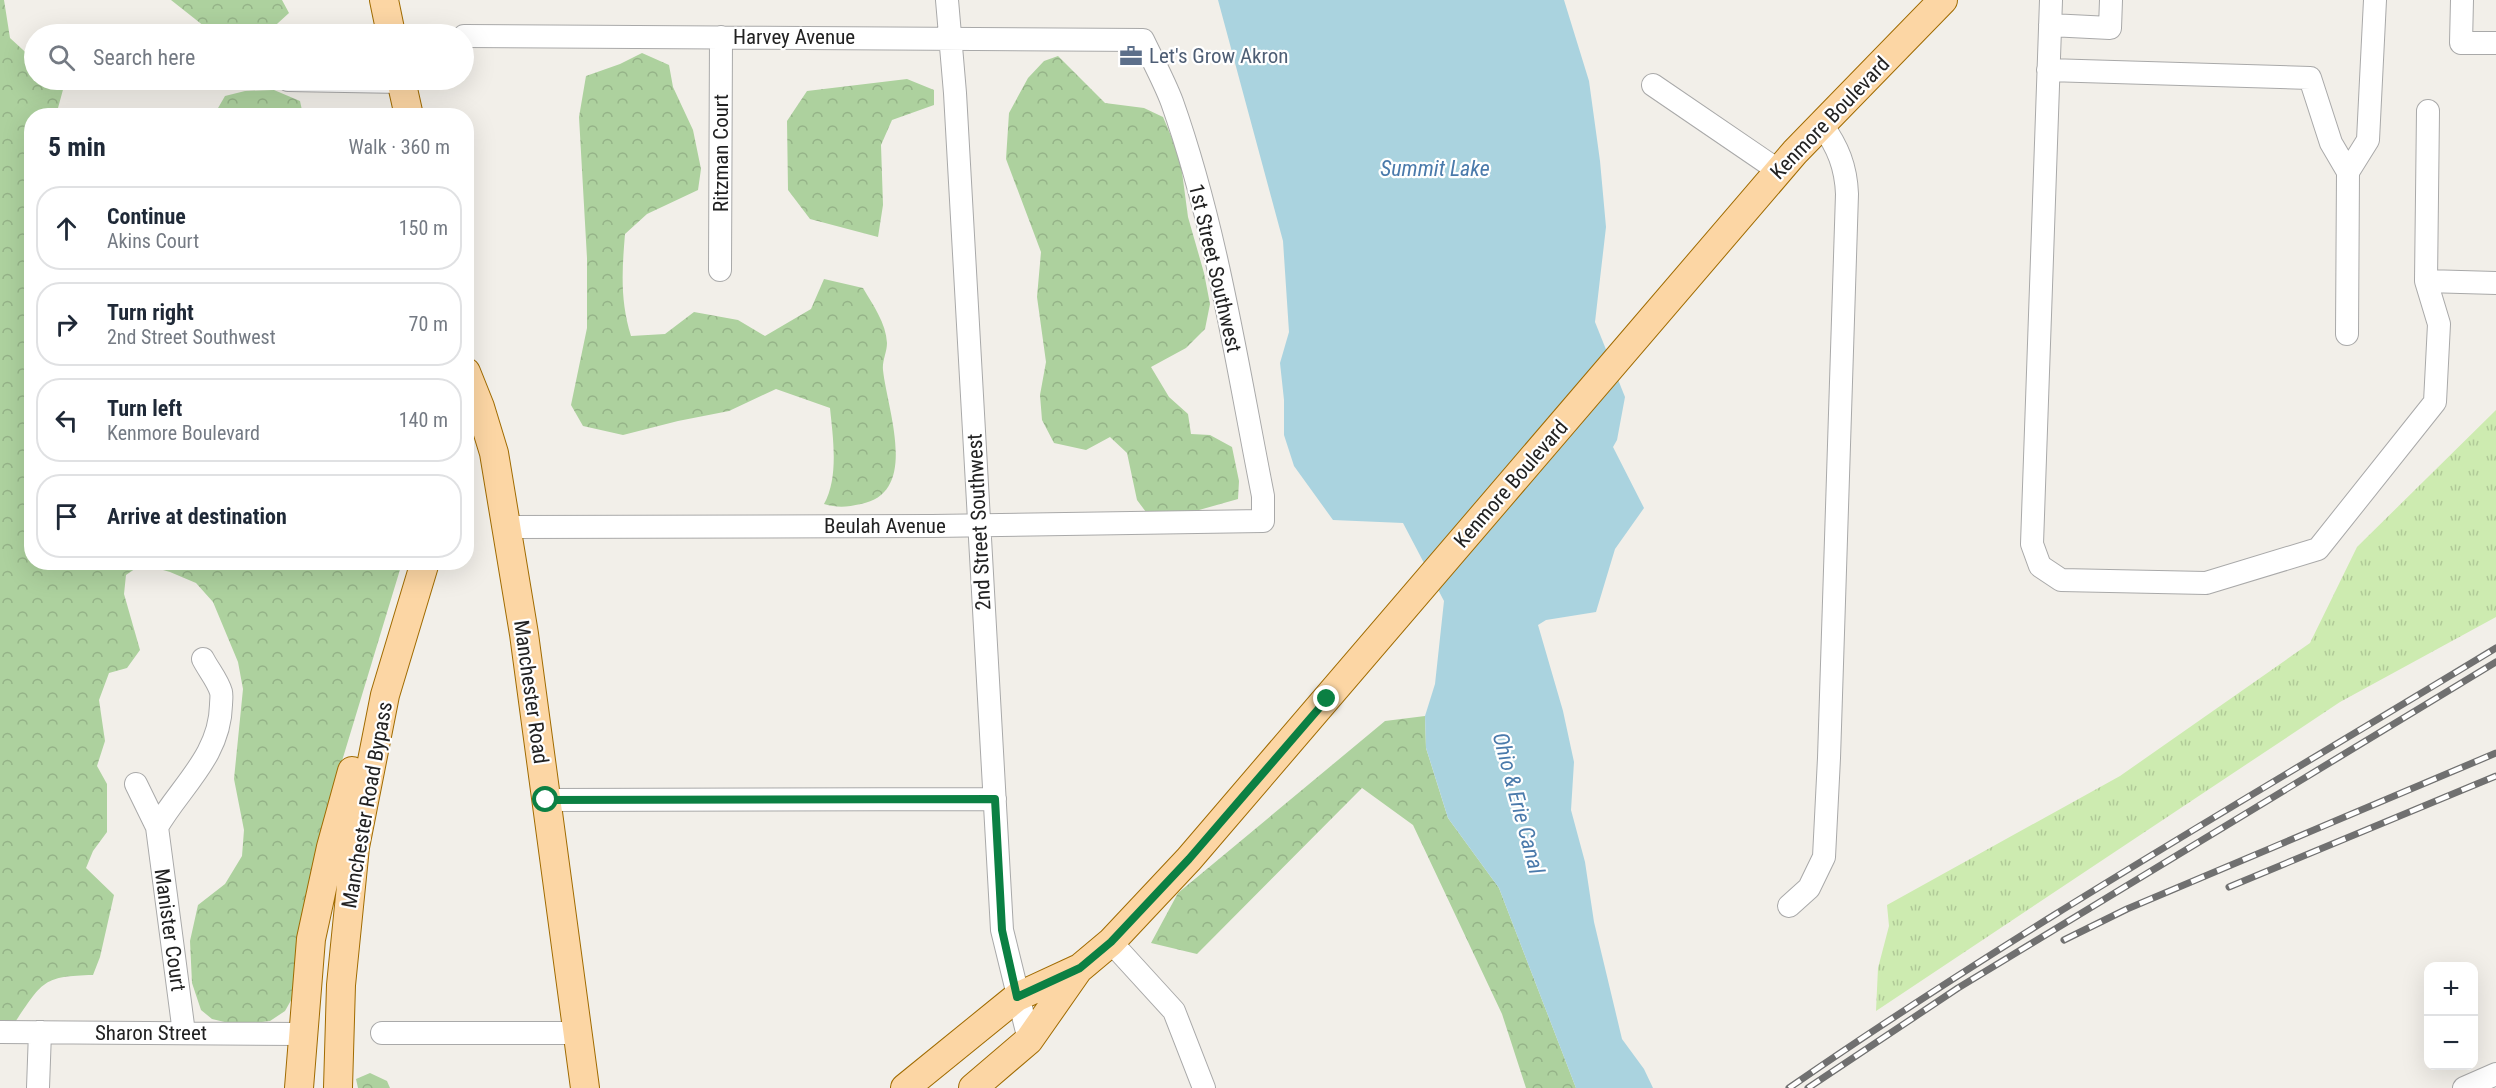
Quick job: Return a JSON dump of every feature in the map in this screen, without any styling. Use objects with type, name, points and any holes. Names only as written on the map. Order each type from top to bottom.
[{"type":"main road","points":[[384,0],[390,24]]},
{"type":"main road","name":"Kenmore Boulevard","points":[[973,1088],[1029,1040],[1080,968],[1111,942],[1189,859],[1779,171],[1943,0]]},
{"type":"main road","points":[[404,90],[407,108]]},
{"type":"main road","name":"Manchester Road","points":[[474,393],[490,436],[524,634],[585,1088]]},
{"type":"main road","name":"Manchester Road Bypass","points":[[338,1088],[341,985],[355,847],[386,695],[423,570]]},
{"type":"main road","points":[[299,1088],[311,939],[331,847],[360,744],[386,695]]},
{"type":"main road","name":"Kenmore Boulevard","points":[[905,1088],[1017,997],[1080,968]]},
{"type":"street","name":"2nd Street Southwest","points":[[947,0],[1002,930],[1029,1040]]},
{"type":"street","points":[[2050,0],[2032,544],[2040,566],[2061,580],[2206,583],[2318,549],[2435,402],[2439,324],[2426,281],[2428,111]]},
{"type":"street","points":[[2050,25],[2110,28],[2110,0]]},
{"type":"street","points":[[2348,172],[2368,140],[2375,0]]},
{"type":"street","points":[[2462,0],[2461,43],[2496,43]]},
{"type":"street","name":"Harvey Avenue","points":[[474,36],[1124,40]]},
{"type":"street","name":"Ritzman Court","points":[[720,270],[721,37]]},
{"type":"street","name":"1st Street Southwest","points":[[1124,40],[1143,40],[1171,101],[1199,190],[1225,304],[1263,496],[1263,522]]},
{"type":"street","points":[[2048,70],[2310,78],[2331,143],[2348,172],[2347,334]]},
{"type":"street","points":[[1653,85],[1779,171]]},
{"type":"street","points":[[1789,906],[1809,888],[1824,857],[1829,758],[1847,194],[1846,174],[1835,143],[1822,125]]},
{"type":"street","points":[[2426,281],[2496,283]]},
{"type":"street","name":"Beulah Avenue","points":[[506,527],[1263,522]]},
{"type":"street","points":[[156,827],[169,806],[205,762],[216,734],[221,714],[222,693],[203,659]]},
{"type":"street","name":"Manister Court","points":[[136,784],[156,827],[184,1034]]},
{"type":"street","points":[[546,800],[995,799]]},
{"type":"street","points":[[1111,942],[1174,1011],[1204,1088]]},
{"type":"street","name":"Sharon Street","points":[[0,1032],[302,1035]]},
{"type":"street","points":[[38,1088],[40,1032]]},
{"type":"street","points":[[382,1033],[578,1034]]},
{"type":"street","points":[[2464,1088],[2496,1074]]},
{"type":"green space","points":[[0,0],[4,0],[10,38],[24,51],[24,90],[63,90],[58,108],[24,108],[24,570],[133,570],[126,575],[124,594],[140,650],[127,668],[109,673],[99,700],[105,741],[97,766],[107,784],[107,832],[93,851],[86,868],[114,895],[100,957],[93,975],[63,977],[45,984],[15,1022],[0,1024]]},
{"type":"green space","points":[[171,0],[282,0],[289,13],[277,24],[201,24]]},
{"type":"green space","points":[[642,53],[669,65],[673,87],[693,130],[701,169],[698,190],[647,214],[625,234],[623,298],[631,336],[665,334],[694,312],[738,320],[765,336],[811,309],[824,279],[863,288],[878,314],[886,336],[887,346],[883,370],[896,448],[895,467],[890,484],[879,497],[851,506],[838,507],[824,504],[832,482],[833,470],[830,408],[776,389],[729,411],[623,435],[583,426],[571,405],[587,328],[587,258],[579,117],[586,76],[620,64]]},
{"type":"green space","points":[[1058,56],[1105,103],[1144,108],[1163,117],[1180,157],[1188,217],[1210,304],[1205,329],[1186,348],[1151,367],[1169,397],[1188,414],[1191,434],[1210,435],[1232,447],[1239,481],[1238,499],[1192,512],[1146,512],[1137,500],[1127,453],[1110,437],[1086,450],[1054,443],[1042,420],[1040,395],[1046,362],[1037,297],[1041,252],[1006,159],[1009,113],[1028,78],[1044,61]]},
{"type":"green space","points":[[907,79],[934,90],[934,105],[892,120],[881,145],[883,205],[878,237],[810,219],[788,190],[787,121],[807,91]]},
{"type":"green space","points":[[274,90],[300,101],[302,108],[218,108],[225,96],[245,91]]},
{"type":"green space","points":[[2496,410],[2496,617],[2340,702],[1876,1011],[1878,968],[1889,926],[1887,905],[2120,776],[2310,643],[2357,547]]},
{"type":"green space","points":[[163,570],[400,570],[335,784],[294,995],[285,1011],[270,1021],[237,1025],[212,1019],[201,1010],[192,983],[190,941],[198,905],[225,884],[242,856],[244,830],[234,779],[243,689],[238,662],[213,602],[196,583]]},
{"type":"green space","points":[[1425,716],[1426,748],[1448,818],[1499,888],[1576,1088],[1526,1088],[1502,1014],[1413,825],[1362,788],[1197,954],[1151,943],[1178,893],[1385,721]]},
{"type":"green space","points":[[370,1073],[387,1081],[390,1088],[358,1088],[356,1079]]},
{"type":"water","name":"Summit Lake","points":[[1218,0],[1564,0],[1589,81],[1600,161],[1606,227],[1595,322],[1625,397],[1617,440],[1613,447],[1644,508],[1615,549],[1596,612],[1546,620],[1538,625],[1563,711],[1574,762],[1571,810],[1585,862],[1594,922],[1622,1039],[1644,1069],[1653,1088],[1576,1088],[1499,888],[1448,818],[1426,748],[1425,716],[1435,684],[1444,601],[1403,523],[1333,520],[1294,466],[1284,435],[1284,400],[1280,363],[1289,332],[1283,241]]},
{"type":"railway","points":[[1789,1088],[2050,917],[2496,648]]},
{"type":"railway","points":[[1808,1088],[1958,988],[2496,662]]},
{"type":"railway","points":[[2064,940],[2127,909],[2496,753]]},
{"type":"railway","points":[[2229,887],[2496,776]]},
{"type":"place","name":"Let's Grow Akron","points":[[1131,56]]},
{"type":"route","points":[[546,800],[995,799],[1002,930],[1017,997],[1080,968],[1111,942],[1189,859],[1327,699]]},
{"type":"water label","name":"Ohio & Erie Canal","points":[[1519,803]]}]
